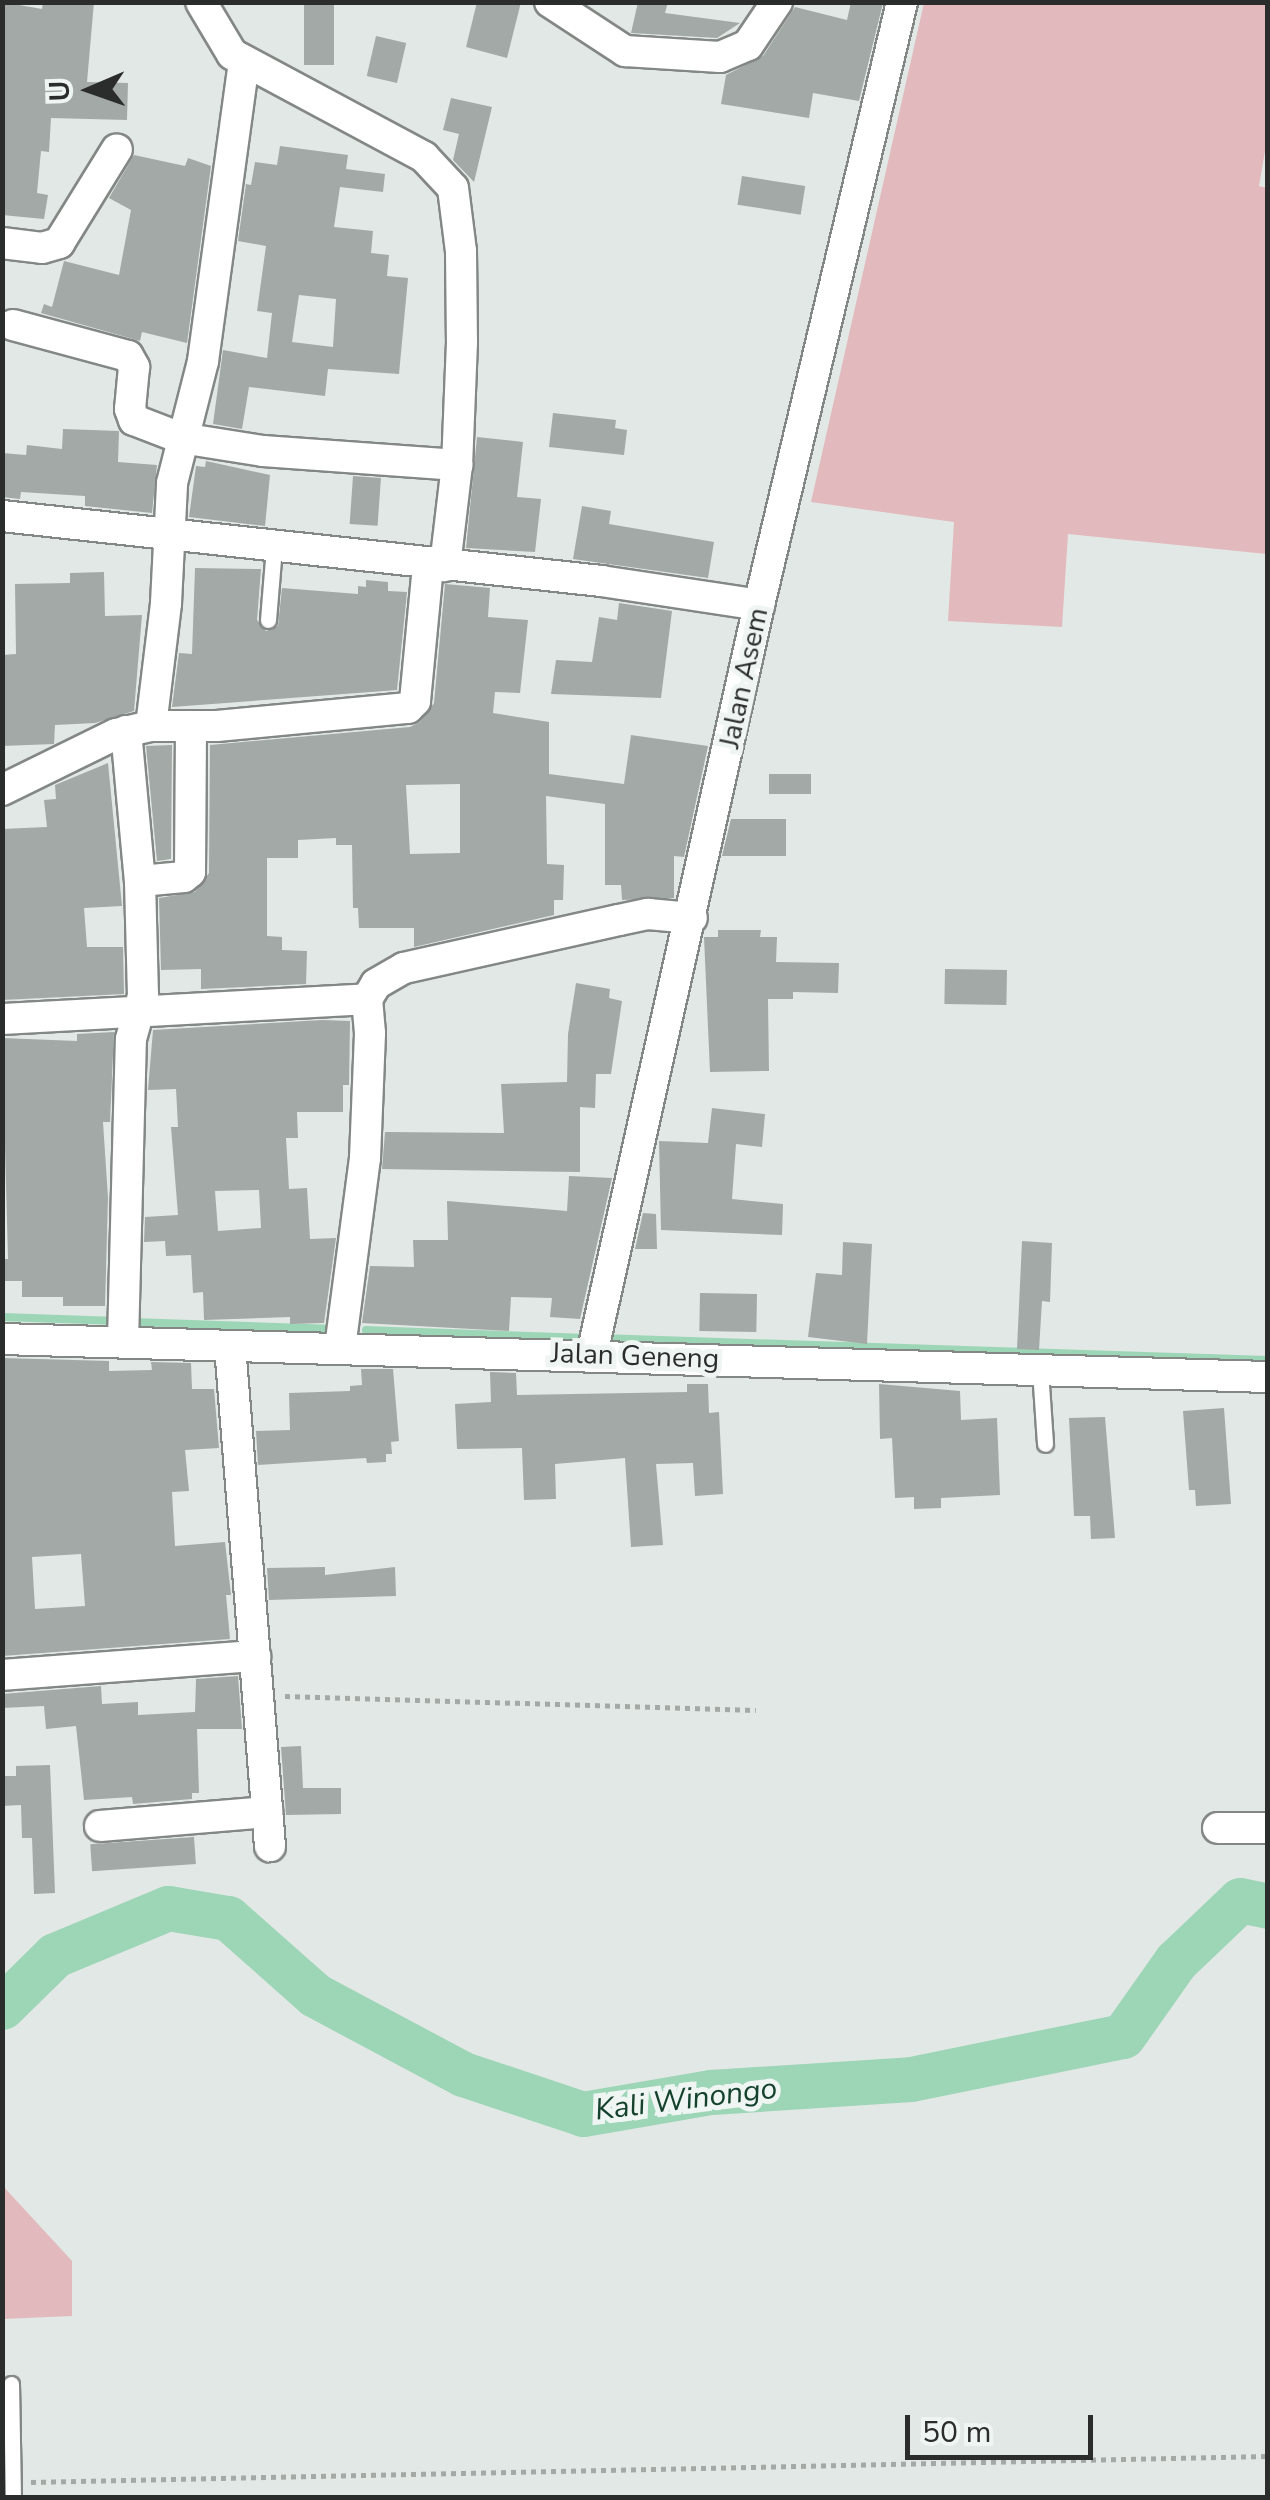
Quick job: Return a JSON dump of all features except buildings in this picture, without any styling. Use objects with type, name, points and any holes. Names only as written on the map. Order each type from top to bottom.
[{"type":"street","points":[[2,790],[138,728],[191,727],[413,705],[457,465],[462,292],[458,208],[453,188],[424,157],[244,62],[224,44],[201,2]]},
{"type":"street","points":[[550,2],[625,51],[688,57],[720,57],[739,51],[778,2]]},
{"type":"street","name":"Jalan Asem","points":[[592,1354],[759,605],[902,2]]},
{"type":"street","points":[[123,1326],[131,1039],[144,989],[138,728],[170,536],[172,482],[203,361],[244,62]]},
{"type":"street","points":[[2,243],[42,248],[59,243],[118,149]]},
{"type":"street","points":[[13,324],[128,356],[134,367],[130,409],[134,420],[181,438],[263,451],[457,465]]},
{"type":"street","points":[[2,516],[600,581],[759,605]]},
{"type":"street","points":[[140,881],[184,877],[190,872],[191,727]]},
{"type":"street","points":[[2,1020],[367,998],[390,973],[421,964],[638,916],[692,918]]},
{"type":"street","points":[[340,1348],[365,1158],[370,1033],[367,998]]},
{"type":"street","name":"Jalan Geneng","points":[[2,1339],[123,1326],[230,1346],[1268,1376]]},
{"type":"street","points":[[230,1346],[270,1846]]},
{"type":"street","points":[[2,1675],[255,1656]]},
{"type":"street","points":[[100,1826],[267,1812]]},
{"type":"street","points":[[1218,1828],[1268,1828]]},
{"type":"lane","points":[[268,620],[274,548]]},
{"type":"lane","points":[[1040,1370],[1045,1444]]},
{"type":"lane","points":[[11,2384],[13,2490]]},
{"type":"path","points":[[258,1695],[756,1710]]},
{"type":"path","points":[[13,2490],[1268,2456]]},
{"type":"shaded area","points":[[924,3],[1267,3],[1267,140],[1259,186],[1268,188],[1267,554],[1068,534],[1062,627],[948,621],[954,522],[811,502]]},
{"type":"shaded area","points":[[2,2185],[72,2261],[72,2316],[3,2319]]},
{"type":"waterway","points":[[2,1317],[118,1321]]},
{"type":"waterway","points":[[132,1322],[328,1329]]},
{"type":"waterway","points":[[366,1330],[587,1338]]},
{"type":"waterway","points":[[601,1338],[1268,1360]]},
{"type":"waterway","name":"Kali Winongo","points":[[2,2007],[55,1955],[168,1908],[228,1918],[315,1995],[463,2074],[583,2114],[711,2092],[911,2079],[1123,2036],[1176,1961],[1240,1900],[1268,1906]]}]
